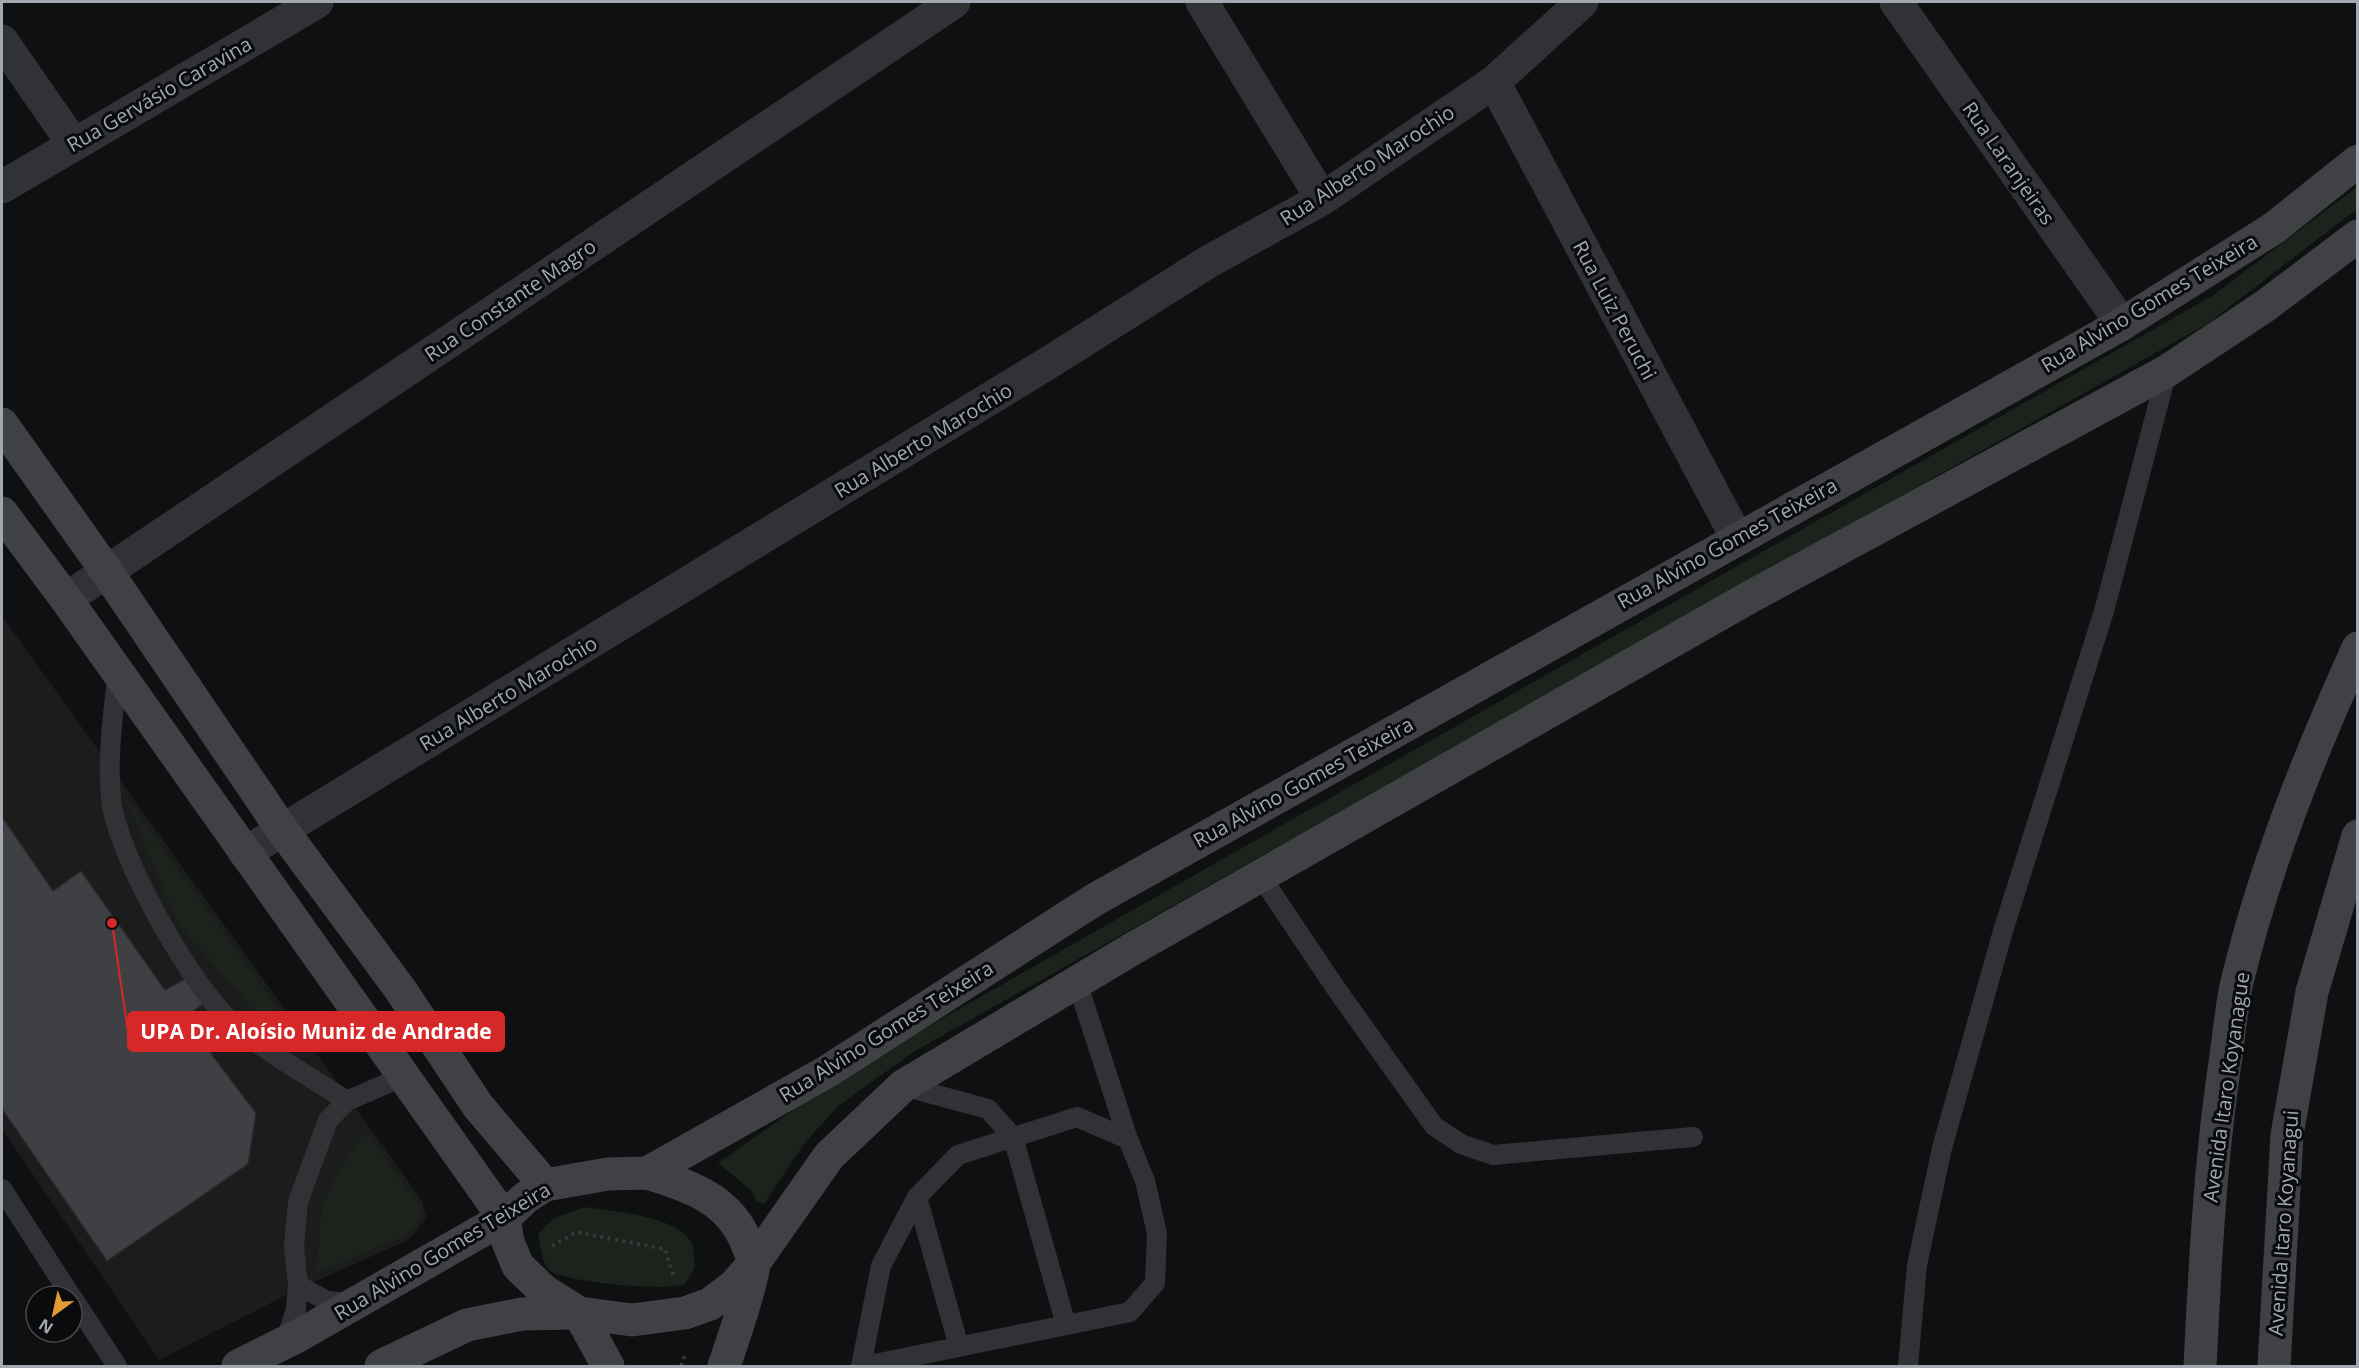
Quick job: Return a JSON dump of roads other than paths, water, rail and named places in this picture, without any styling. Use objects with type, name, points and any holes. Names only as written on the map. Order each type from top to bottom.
[{"type":"main road","name":"Rua Alvino Gomes Teixeira","points":[[238,1366],[285,1343],[504,1218],[525,1198],[545,1185],[608,1174],[647,1173],[828,1071],[1094,900],[2122,324],[2274,228],[2358,161]]},
{"type":"main road","points":[[381,1366],[467,1325],[522,1314],[579,1313],[632,1320],[686,1313],[710,1304],[734,1286],[754,1263],[829,1156],[903,1086],[1260,876],[1750,597],[2167,371],[2265,306],[2358,236]]},
{"type":"main road","points":[[2,424],[107,572],[283,831],[400,989],[478,1106],[545,1185]]},
{"type":"main road","points":[[2,513],[118,672],[504,1218],[508,1242],[519,1266],[544,1291],[579,1313],[608,1366]]},
{"type":"main road","name":"Avenida Itaro Koyanague","points":[[2200,1366],[2205,1250],[2218,1110],[2236,984],[2272,857],[2313,745],[2358,648]]},
{"type":"main road","name":"Avenida Itaro Koyanagui","points":[[2274,1366],[2287,1135],[2312,992],[2358,836]]},
{"type":"main road","points":[[647,1173],[680,1183],[706,1195],[728,1210],[742,1231],[754,1263],[724,1366]]},
{"type":"street","name":"Rua Gervásio Caravina","points":[[2,187],[317,2]]},
{"type":"street","name":"Rua Constante Magro","points":[[66,599],[954,2]]},
{"type":"street","points":[[1202,2],[1322,200]]},
{"type":"street","name":"Rua Alberto Marochio","points":[[245,853],[1208,262],[1322,200],[1494,82],[1582,2]]},
{"type":"street","name":"Rua Laranjeiras","points":[[1896,2],[2122,324]]},
{"type":"street","points":[[2,40],[74,145]]},
{"type":"street","name":"Rua Luiz Peruchi","points":[[1494,82],[1737,538]]},
{"type":"lane","points":[[1908,1366],[1917,1265],[1942,1148],[2003,931],[2104,611],[2167,371]]},
{"type":"lane","points":[[118,672],[108,743],[111,801],[130,860],[161,920],[184,962],[236,1027],[347,1101]]},
{"type":"lane","points":[[1260,876],[1337,990],[1434,1126],[1461,1144],[1493,1155],[1693,1137]]},
{"type":"lane","points":[[1077,982],[1128,1139],[1146,1182],[1157,1233],[1155,1283],[1130,1312],[863,1366],[881,1266],[917,1197],[958,1155],[1077,1117],[1128,1139]]},
{"type":"lane","points":[[285,1343],[295,1317],[298,1285],[294,1246],[298,1202],[328,1120],[347,1101],[404,1076]]},
{"type":"lane","points":[[903,1086],[988,1110],[1013,1137],[1066,1325]]},
{"type":"lane","points":[[2,1189],[64,1284]]},
{"type":"lane","points":[[917,1197],[958,1347]]},
{"type":"lane","points":[[298,1285],[327,1301],[355,1304]]},
{"type":"lane","points":[[84,1315],[117,1366]]},
{"type":"place","name":"UPA Dr. Aloísio Muniz de Andrade","points":[[112,923]]}]
